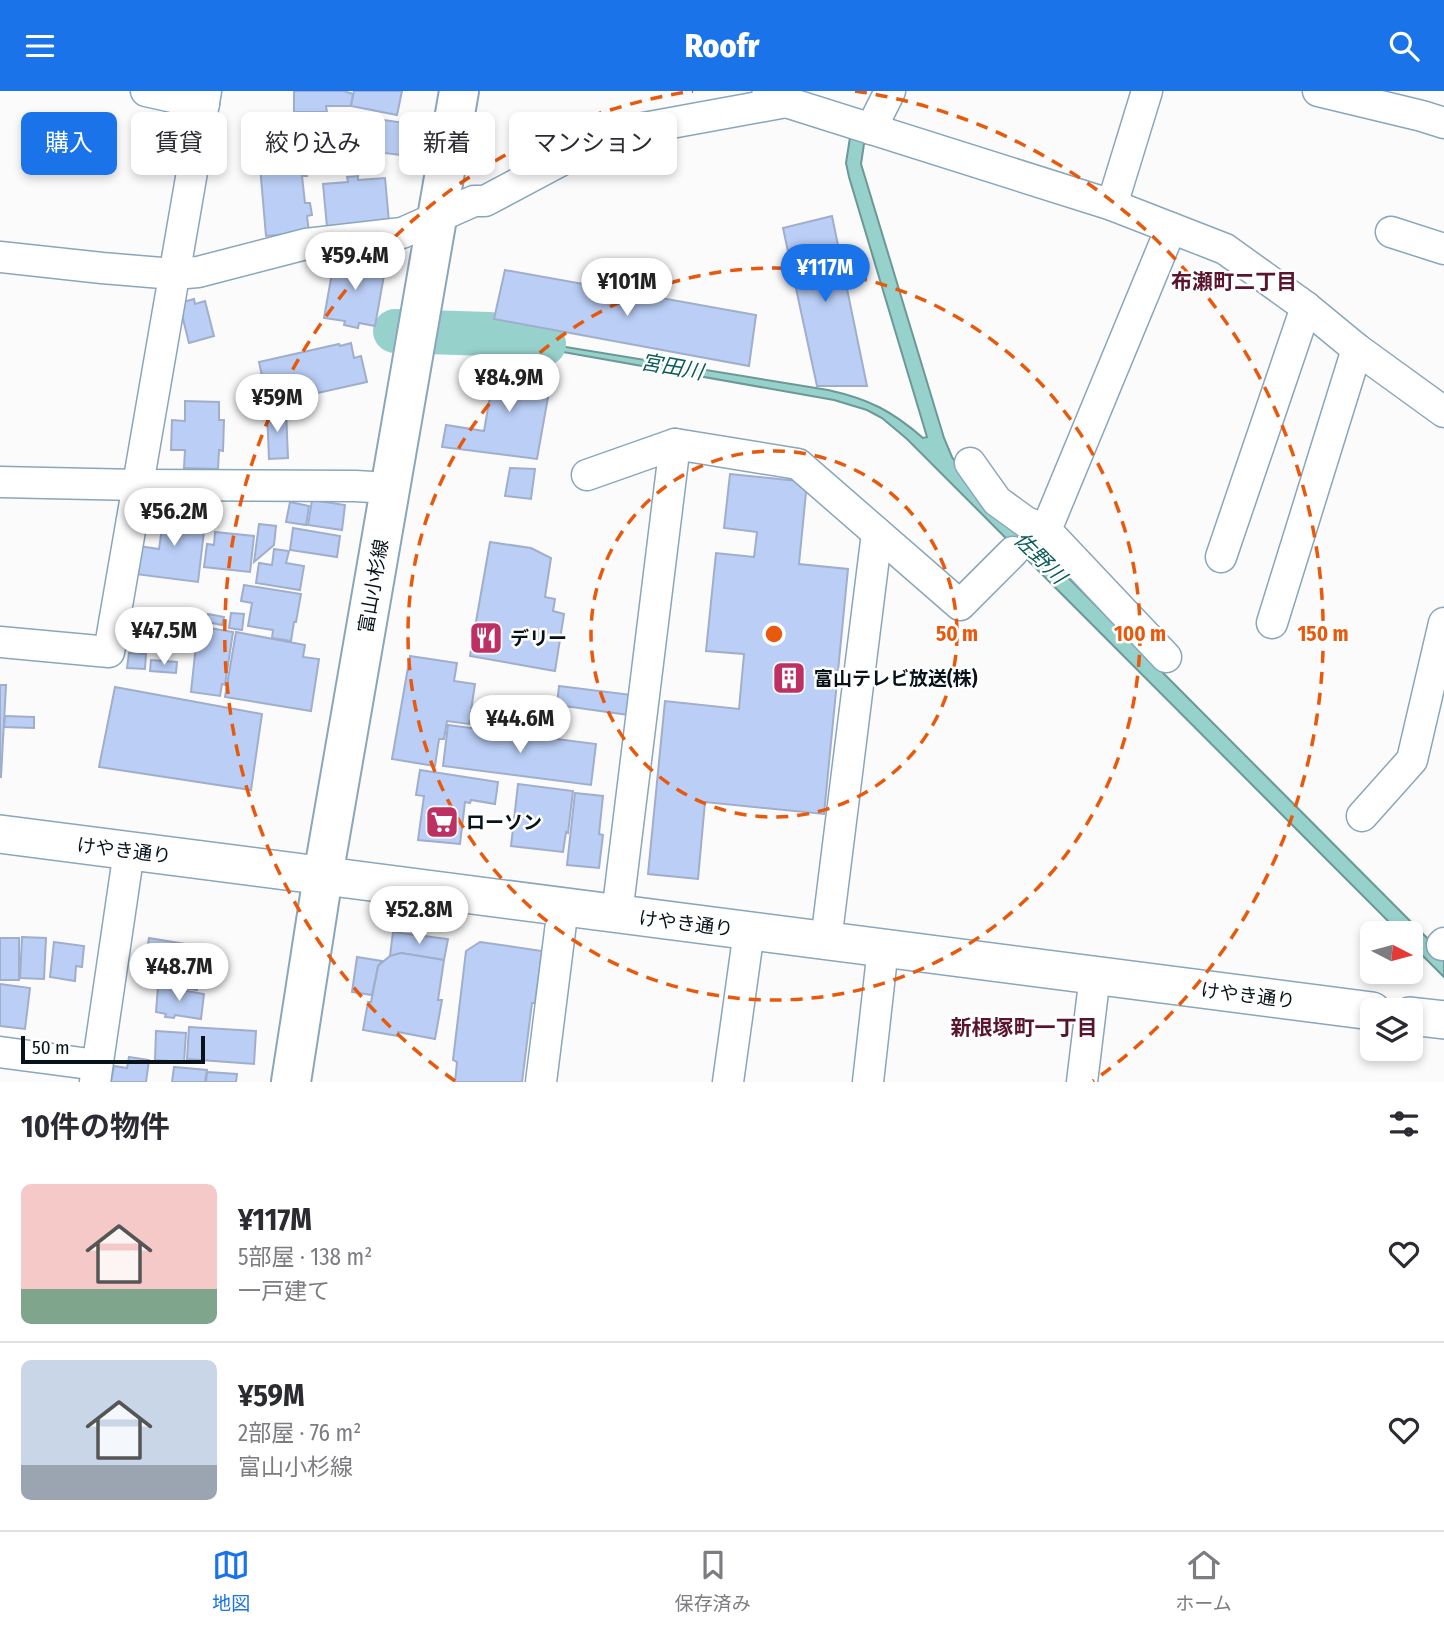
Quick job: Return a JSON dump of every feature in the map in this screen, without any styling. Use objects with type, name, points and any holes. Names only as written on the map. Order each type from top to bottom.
[{"type":"main road","name":"富山小杉線","points":[[290,1082],[459,91]]},
{"type":"street","points":[[0,642],[109,652],[205,97],[146,91]]},
{"type":"street","points":[[753,91],[1112,205],[1225,249],[1444,412]]},
{"type":"street","points":[[870,129],[890,91]]},
{"type":"street","points":[[1112,205],[1147,91]]},
{"type":"street","points":[[1318,91],[1444,123]]},
{"type":"street","points":[[0,257],[174,274],[198,272],[306,244],[402,233],[474,201],[485,201],[611,134],[786,102]]},
{"type":"street","points":[[1046,530],[1171,228]]},
{"type":"street","points":[[1391,232],[1444,250]]},
{"type":"street","points":[[1221,557],[1306,307]]},
{"type":"street","points":[[1272,623],[1357,349]]},
{"type":"street","points":[[617,914],[675,444]]},
{"type":"street","points":[[587,475],[675,444],[798,464],[960,605],[1013,552]]},
{"type":"street","points":[[970,463],[997,501],[1026,522],[1046,530],[1166,657]]},
{"type":"street","points":[[0,482],[390,488]]},
{"type":"street","points":[[826,941],[877,533]]},
{"type":"street","points":[[1362,816],[1412,759],[1444,623]]},
{"type":"street","name":"けやき通り","points":[[0,834],[1360,1009]]},
{"type":"street","points":[[0,1052],[96,1073],[128,851]]},
{"type":"street","points":[[541,1082],[564,907]]},
{"type":"street","points":[[728,1082],[750,931]]},
{"type":"street","points":[[868,1082],[883,948]]},
{"type":"street","points":[[1082,1082],[1095,975]]},
{"type":"street","points":[[1423,1018],[1444,1020]]},
{"type":"water","name":"佐野川","points":[[851,131],[865,137],[861,164],[944,438],[961,470],[1410,921],[1388,921],[907,439],[882,418],[867,410],[834,400],[489,339],[487,343],[481,337],[489,329],[517,339],[828,390],[856,397],[879,407],[923,438],[927,437],[846,163]]},
{"type":"water","points":[[1423,934],[1444,955],[1444,977],[1423,956]]},
{"type":"building","points":[[294,91],[344,91],[353,94],[351,106],[326,106],[327,112],[294,112]]},
{"type":"building","points":[[354,91],[402,91],[397,115],[351,106]]},
{"type":"building","points":[[385,120],[399,122],[399,155],[385,153]]},
{"type":"building","points":[[261,175],[307,175],[302,176],[305,203],[310,203],[312,215],[307,216],[309,232],[266,236]]},
{"type":"building","points":[[358,176],[358,180],[385,178],[389,222],[327,227],[323,184],[348,182],[347,177]]},
{"type":"building","points":[[832,216],[867,386],[817,386],[783,228]]},
{"type":"building","points":[[335,256],[386,264],[375,326],[359,323],[358,328],[344,325],[345,321],[324,318]]},
{"type":"building","points":[[505,270],[756,315],[749,366],[494,319]]},
{"type":"building","points":[[194,299],[195,304],[205,301],[214,336],[189,343],[179,303]]},
{"type":"building","points":[[351,343],[354,358],[361,356],[367,382],[268,404],[259,362]]},
{"type":"building","points":[[496,362],[553,369],[537,459],[442,447],[446,425],[484,431]]},
{"type":"building","points":[[185,401],[219,402],[219,420],[224,420],[223,451],[219,450],[218,469],[184,468],[185,450],[171,450],[172,420],[185,421]]},
{"type":"building","points":[[267,410],[286,410],[288,458],[269,459]]},
{"type":"building","points":[[510,468],[535,469],[531,499],[505,496]]},
{"type":"building","name":"富山テレビ放送(株)","points":[[730,474],[807,482],[799,564],[848,569],[824,814],[705,802],[698,879],[648,874],[665,701],[739,709],[744,654],[706,651],[716,553],[754,557],[757,532],[724,528]]},
{"type":"building","points":[[312,500],[345,505],[342,530],[308,525]]},
{"type":"building","points":[[290,502],[309,506],[306,525],[286,522]]},
{"type":"building","points":[[161,507],[197,511],[195,522],[205,523],[198,582],[135,574],[138,546],[159,549],[163,521],[158,520]]},
{"type":"building","points":[[259,524],[276,526],[274,545],[254,562]]},
{"type":"building","points":[[293,528],[340,536],[337,557],[290,550]]},
{"type":"building","points":[[215,532],[254,536],[250,572],[204,567],[207,544],[214,545]]},
{"type":"building","points":[[490,542],[531,548],[551,558],[545,597],[555,599],[553,611],[564,614],[555,671],[470,656]]},
{"type":"building","points":[[274,549],[289,551],[286,563],[304,566],[300,590],[256,583],[259,563],[272,565]]},
{"type":"building","points":[[244,585],[301,594],[291,641],[272,638],[273,630],[248,626],[252,603],[241,601]]},
{"type":"building","points":[[231,613],[244,614],[242,630],[229,628]]},
{"type":"building","points":[[208,614],[224,617],[222,625],[207,622]]},
{"type":"building","points":[[176,624],[196,628],[195,636],[175,633]]},
{"type":"building","points":[[198,626],[233,632],[225,685],[222,684],[220,696],[191,692]]},
{"type":"building","points":[[236,632],[305,645],[303,657],[319,659],[311,711],[225,697]]},
{"type":"building","points":[[129,653],[146,654],[145,669],[127,668]]},
{"type":"building","points":[[410,656],[457,663],[454,681],[475,684],[469,724],[447,721],[444,739],[439,739],[435,766],[392,759]]},
{"type":"building","points":[[151,660],[177,662],[176,673],[150,671]]},
{"type":"building","points":[[0,685],[6,685],[1,777],[0,777]]},
{"type":"building","points":[[559,686],[632,695],[629,715],[557,705]]},
{"type":"building","points":[[115,687],[262,714],[251,790],[99,767]]},
{"type":"building","points":[[5,716],[34,717],[34,728],[4,727]]},
{"type":"building","points":[[448,725],[596,744],[591,785],[443,766]]},
{"type":"building","name":"ローソン","points":[[420,770],[498,782],[495,804],[471,800],[470,803],[465,802],[460,844],[418,840],[424,796],[416,795]]},
{"type":"building","points":[[518,784],[573,791],[563,852],[511,846]]},
{"type":"building","points":[[575,793],[603,796],[599,834],[603,835],[599,868],[567,865]]},
{"type":"building","points":[[393,932],[448,939],[444,960],[401,953],[390,956]]},
{"type":"building","points":[[22,937],[46,938],[44,979],[20,978]]},
{"type":"building","points":[[0,938],[19,938],[19,980],[0,980]]},
{"type":"building","points":[[149,938],[204,947],[197,990],[142,981]]},
{"type":"building","points":[[54,942],[84,946],[82,967],[76,966],[75,981],[50,977]]},
{"type":"building","points":[[480,942],[542,951],[522,1082],[455,1082],[457,1062],[453,1060],[466,951]]},
{"type":"building","points":[[401,953],[444,960],[438,1000],[442,1000],[435,1039],[398,1032],[398,1036],[363,1030],[378,966],[390,956]]},
{"type":"building","points":[[357,957],[382,961],[378,966],[372,995],[352,992]]},
{"type":"building","points":[[0,984],[30,988],[25,1029],[0,1026]]},
{"type":"building","points":[[158,986],[204,994],[201,1019],[175,1015],[174,1018],[165,1017],[166,1014],[156,1012]]},
{"type":"building","points":[[189,1027],[256,1031],[254,1064],[187,1059]]},
{"type":"building","points":[[156,1031],[186,1033],[184,1062],[155,1060]]},
{"type":"building","points":[[129,1057],[149,1060],[146,1082],[111,1082],[114,1066],[127,1068]]},
{"type":"building","points":[[174,1067],[207,1070],[205,1082],[172,1082]]},
{"type":"building","points":[[207,1072],[237,1074],[236,1082],[206,1082]]},
{"type":"waterway","name":"宮田川","points":[[395,331],[489,334],[544,344]]},
{"type":"place","name":"デリー","points":[[486,638]]},
{"type":"place","name":"富山テレビ放送(株)","points":[[789,678]]},
{"type":"place","name":"ローソン","points":[[442,822]]},
{"type":"district","name":"布瀬町二丁目","points":[[1234,282]]},
{"type":"district","name":"新根塚町一丁目","points":[[1024,1028]]}]
